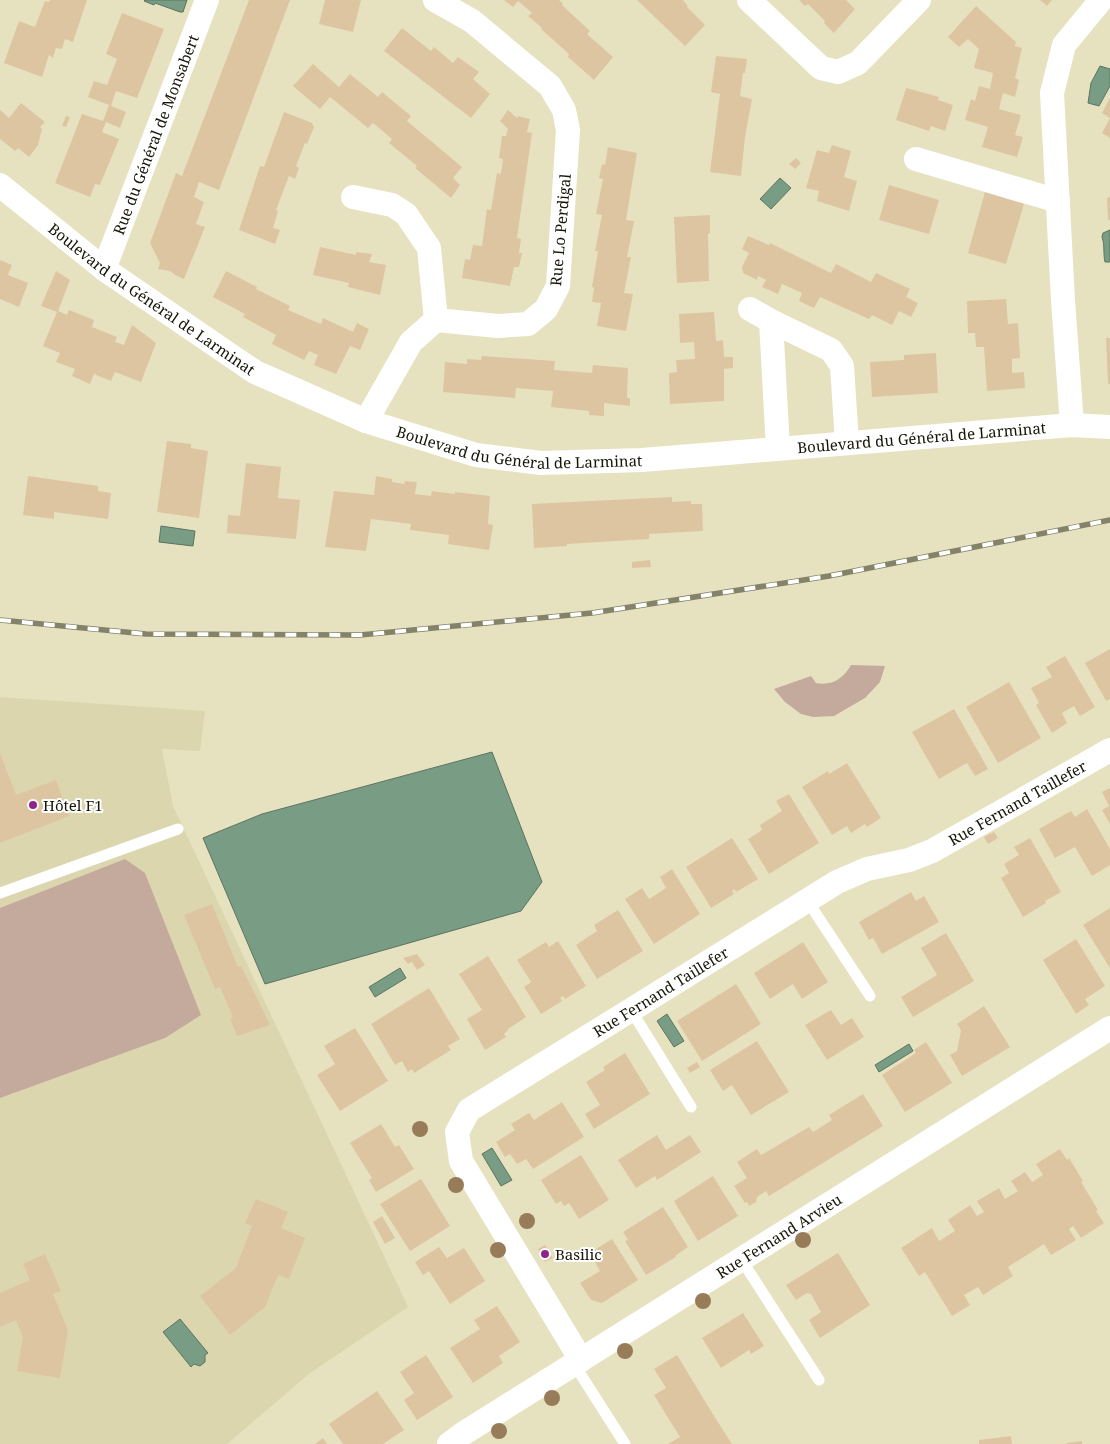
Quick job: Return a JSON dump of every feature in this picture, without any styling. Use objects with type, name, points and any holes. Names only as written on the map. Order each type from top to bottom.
[{"type":"street","name":"Rue du Général de Monsabert","points":[[104,269],[207,0]]},
{"type":"street","name":"Rue Lo Perdigal","points":[[435,0],[472,21],[550,86],[564,110],[568,130],[558,286],[546,309],[528,324],[498,326],[436,320]]},
{"type":"street","points":[[749,0],[821,68],[838,72],[858,63],[919,0]]},
{"type":"street","points":[[1072,425],[1052,93],[1064,45],[1101,0]]},
{"type":"street","points":[[916,159],[1058,201]]},
{"type":"street","name":"Boulevard du Général de Larminat","points":[[0,185],[104,269],[255,372],[366,421],[476,455],[541,463],[642,460],[1072,425],[1110,427]]},
{"type":"street","points":[[352,197],[392,205],[406,214],[429,248],[436,320],[411,342],[366,421]]},
{"type":"street","points":[[750,309],[831,350],[842,366],[847,443]]},
{"type":"street","points":[[771,321],[778,449]]},
{"type":"street","name":"Rue Fernand Taillefer","points":[[577,1362],[461,1161],[457,1132],[469,1110],[837,882],[867,869],[908,860],[932,851],[1110,750]]},
{"type":"street","name":"Rue Fernand Arvieu","points":[[449,1444],[1110,1028]]},
{"type":"lane","points":[[0,893],[178,829]]},
{"type":"lane","points":[[807,900],[870,996]]},
{"type":"lane","points":[[632,1010],[692,1107]]},
{"type":"lane","points":[[741,1259],[819,1380]]},
{"type":"lane","points":[[577,1362],[625,1444]]},
{"type":"shaded area","points":[[145,0],[187,0],[183,12],[180,12],[155,3],[154,5]]},
{"type":"shaded area","points":[[1100,66],[1110,69],[1110,86],[1099,106],[1088,103],[1091,83]]},
{"type":"shaded area","points":[[780,178],[791,188],[771,209],[760,199]]},
{"type":"shaded area","points":[[1110,230],[1110,262],[1105,262],[1102,237],[1103,233]]},
{"type":"shaded area","points":[[161,526],[195,531],[193,546],[159,542]]},
{"type":"shaded area","points":[[851,665],[885,666],[880,682],[865,698],[834,716],[813,717],[801,714],[785,702],[774,689],[811,676],[816,683],[832,682],[841,678]]},
{"type":"shaded area","points":[[0,697],[205,711],[200,751],[162,749],[173,806],[408,1307],[310,1373],[227,1444],[0,1444]]},
{"type":"shaded area","points":[[492,752],[542,882],[521,911],[265,984],[203,838],[262,814]]},
{"type":"shaded area","points":[[125,859],[145,873],[201,1015],[165,1038],[0,1098],[0,908]]},
{"type":"shaded area","points":[[400,968],[406,978],[375,997],[369,987]]},
{"type":"shaded area","points":[[667,1014],[684,1041],[674,1047],[657,1021]]},
{"type":"shaded area","points":[[909,1044],[913,1051],[879,1072],[875,1065]]},
{"type":"shaded area","points":[[492,1148],[512,1180],[501,1186],[482,1154]]},
{"type":"shaded area","points":[[180,1319],[208,1353],[205,1355],[205,1362],[200,1366],[194,1364],[191,1367],[163,1332]]},
{"type":"building","points":[[50,0],[87,0],[73,42],[65,39],[62,49],[56,48],[53,58],[49,55],[42,77],[4,63],[19,21],[35,27],[45,1],[49,2]]},
{"type":"building","points":[[249,0],[290,0],[219,190],[199,182],[194,197],[204,202],[196,224],[205,227],[184,279],[170,271],[158,269],[160,263],[150,243],[176,173],[182,176]]},
{"type":"building","points":[[325,0],[361,0],[353,32],[319,24]]},
{"type":"building","points":[[504,0],[559,0],[590,31],[587,34],[613,57],[594,80],[568,57],[569,54],[528,16],[532,13],[518,1],[513,7]]},
{"type":"building","points":[[637,0],[683,0],[687,7],[705,25],[685,46]]},
{"type":"building","points":[[799,0],[846,0],[855,9],[834,33],[808,4],[805,6]]},
{"type":"building","points":[[1040,0],[1052,0],[1047,6]]},
{"type":"building","points":[[976,6],[1016,42],[1015,46],[1022,48],[1015,78],[1019,80],[1015,97],[1003,93],[999,109],[1021,115],[1015,135],[1023,137],[1017,157],[982,147],[988,127],[965,120],[971,99],[975,101],[979,86],[990,89],[993,73],[974,68],[979,49],[968,39],[959,47],[948,37]]},
{"type":"building","points":[[122,13],[164,29],[137,98],[116,91],[111,106],[126,112],[120,128],[106,122],[102,132],[119,139],[100,185],[95,184],[90,197],[55,183],[82,114],[103,121],[109,105],[88,97],[94,81],[107,85],[117,59],[106,54]]},
{"type":"building","points":[[402,28],[431,51],[434,47],[453,63],[458,57],[479,72],[473,79],[490,94],[471,118],[384,51]]},
{"type":"building","points":[[716,56],[747,59],[740,96],[752,99],[745,137],[741,176],[710,172],[720,94],[711,92]]},
{"type":"building","points":[[313,64],[339,87],[350,74],[378,97],[382,92],[411,116],[407,121],[462,167],[453,178],[460,185],[451,198],[389,143],[392,139],[373,123],[368,128],[330,97],[320,109],[293,86]]},
{"type":"building","points":[[906,88],[939,97],[938,100],[953,105],[945,131],[931,126],[929,131],[896,120]]},
{"type":"building","points":[[1110,98],[1110,118],[1102,113]]},
{"type":"building","points":[[21,103],[45,122],[40,127],[42,129],[38,145],[29,157],[18,148],[15,151],[0,139],[0,110],[9,118]]},
{"type":"building","points":[[508,110],[517,118],[518,116],[530,119],[527,132],[532,133],[517,238],[521,239],[519,253],[522,253],[519,267],[514,267],[510,286],[462,278],[465,259],[470,260],[473,245],[482,246],[487,209],[491,210],[497,173],[501,174],[503,159],[499,158],[502,136],[506,136],[508,129],[500,121]]},
{"type":"building","points":[[284,112],[312,123],[314,127],[296,166],[299,168],[295,179],[289,176],[276,210],[278,211],[273,228],[280,230],[275,244],[239,230],[260,166],[264,167]]},
{"type":"building","points":[[66,116],[70,117],[66,127],[62,126]]},
{"type":"building","points":[[1110,118],[1110,138],[1102,133]]},
{"type":"building","points":[[832,145],[851,151],[844,177],[857,181],[849,211],[817,201],[819,191],[806,188],[817,150],[829,153]]},
{"type":"building","points":[[608,147],[637,153],[626,220],[634,221],[627,257],[631,257],[624,293],[633,294],[626,331],[597,326],[601,303],[592,302],[594,288],[592,287],[598,251],[595,251],[602,215],[596,214],[603,179],[599,178],[602,164],[605,165]]},
{"type":"building","points":[[796,158],[801,163],[795,169],[789,164]]},
{"type":"building","points":[[889,185],[939,200],[929,234],[879,220]]},
{"type":"building","points":[[985,192],[1024,204],[1006,264],[968,253]]},
{"type":"building","points":[[1110,197],[1110,220],[1108,220],[1107,198]]},
{"type":"building","points":[[710,215],[710,233],[708,234],[709,281],[677,283],[674,217]]},
{"type":"building","points":[[748,236],[769,245],[770,243],[831,273],[836,264],[871,282],[876,273],[910,289],[906,297],[918,303],[911,317],[899,311],[892,325],[872,315],[869,319],[820,297],[814,308],[799,301],[802,293],[782,284],[778,294],[762,287],[766,280],[758,276],[757,280],[743,273],[742,267],[749,253],[742,249]]},
{"type":"building","points":[[320,247],[356,255],[356,252],[372,254],[369,262],[386,265],[380,295],[348,287],[349,283],[313,275]]},
{"type":"building","points":[[0,260],[12,265],[8,275],[28,283],[19,307],[0,299]]},
{"type":"building","points":[[56,271],[70,280],[58,311],[67,315],[69,310],[94,320],[92,327],[117,337],[115,342],[124,345],[132,325],[156,343],[141,382],[115,372],[111,381],[94,374],[90,384],[72,376],[75,369],[56,362],[60,353],[43,346],[57,312],[41,306]]},
{"type":"building","points":[[226,271],[290,306],[288,310],[321,324],[323,318],[353,332],[357,323],[369,329],[360,350],[350,346],[336,374],[314,365],[318,355],[309,351],[304,360],[272,344],[276,335],[243,317],[245,314],[213,297]]},
{"type":"building","points":[[1006,299],[1008,324],[1018,323],[1020,358],[1012,359],[1012,373],[1024,372],[1025,388],[987,391],[984,347],[976,347],[975,333],[968,333],[967,301]]},
{"type":"building","points":[[714,312],[716,341],[723,340],[724,357],[733,357],[733,368],[724,369],[724,401],[670,404],[669,373],[677,372],[676,360],[695,359],[694,342],[680,343],[679,314]]},
{"type":"building","points":[[1106,338],[1110,338],[1110,384],[1108,384]]},
{"type":"building","points":[[936,353],[938,393],[872,397],[870,362],[904,360],[904,355]]},
{"type":"building","points":[[482,356],[555,361],[554,370],[592,373],[593,365],[628,368],[627,398],[630,398],[630,406],[604,403],[604,416],[589,415],[589,411],[551,407],[553,391],[516,388],[515,398],[443,392],[445,362],[467,364],[467,359],[481,360]]},
{"type":"building","points":[[167,441],[191,444],[191,448],[208,451],[199,518],[157,512]]},
{"type":"building","points":[[246,463],[281,467],[278,498],[300,500],[296,539],[227,533],[228,515],[240,516]]},
{"type":"building","points":[[28,476],[98,486],[98,491],[111,493],[108,519],[54,512],[54,519],[23,515]]},
{"type":"building","points":[[376,476],[392,479],[392,482],[404,484],[405,481],[417,482],[415,494],[431,496],[432,491],[490,496],[488,524],[493,525],[489,550],[448,544],[449,535],[410,530],[411,524],[371,519],[366,551],[325,547],[334,491],[374,495]]},
{"type":"building","points":[[672,497],[672,502],[691,501],[691,504],[702,504],[703,531],[649,534],[649,539],[534,548],[532,504]]},
{"type":"building","points":[[650,560],[651,567],[632,568],[632,562]]},
{"type":"building","points":[[1110,649],[1110,699],[1106,701],[1085,663]]},
{"type":"building","points":[[1065,656],[1095,707],[1080,716],[1074,706],[1062,713],[1067,723],[1052,733],[1036,705],[1039,703],[1031,688],[1052,677],[1046,667]]},
{"type":"building","points":[[1009,682],[1041,738],[998,763],[966,707]]},
{"type":"building","points":[[954,709],[988,769],[975,776],[967,763],[939,779],[912,732]]},
{"type":"building","name":"Hôtel F1","points":[[0,753],[16,795],[56,780],[69,816],[0,843]]},
{"type":"building","points":[[847,763],[881,818],[867,827],[865,824],[851,833],[847,826],[832,835],[802,787],[828,771],[829,774]]},
{"type":"building","points":[[1110,788],[1110,824],[1102,810],[1109,806],[1102,792]]},
{"type":"building","points":[[789,794],[819,843],[769,874],[748,839],[762,830],[760,825],[782,811],[776,801]]},
{"type":"building","points":[[1087,809],[1110,849],[1110,865],[1092,876],[1075,847],[1055,858],[1039,829],[1071,811],[1075,817]]},
{"type":"building","points":[[994,832],[998,838],[988,844],[984,837]]},
{"type":"building","points":[[732,838],[758,879],[736,892],[734,889],[732,891],[734,894],[711,908],[686,867]]},
{"type":"building","points":[[1030,838],[1061,892],[1023,917],[1001,878],[1009,873],[1004,864],[1019,855],[1014,847]]},
{"type":"building","points":[[672,869],[700,914],[654,944],[625,899],[642,888],[649,899],[666,888],[660,877]]},
{"type":"building","points":[[911,892],[916,901],[924,896],[939,922],[882,954],[873,938],[869,940],[859,922]]},
{"type":"building","points":[[212,904],[238,967],[241,966],[270,1025],[237,1036],[230,1019],[233,1017],[220,987],[215,989],[184,915]]},
{"type":"building","points":[[1110,908],[1110,968],[1083,925]]},
{"type":"building","points":[[618,910],[643,951],[597,979],[576,945],[597,931],[594,925]]},
{"type":"building","points":[[946,933],[974,981],[913,1017],[901,997],[937,975],[921,948]]},
{"type":"building","points":[[1076,939],[1105,986],[1085,999],[1089,1005],[1076,1014],[1043,960]]},
{"type":"building","points":[[558,941],[586,986],[565,999],[563,996],[560,998],[562,1001],[541,1014],[524,987],[531,982],[517,960],[546,942],[549,947]]},
{"type":"building","points":[[803,942],[828,982],[802,999],[793,984],[770,999],[754,973]]},
{"type":"building","points":[[417,954],[425,965],[417,970],[412,962],[408,964],[403,958]]},
{"type":"building","points":[[488,956],[526,1017],[508,1029],[504,1034],[506,1037],[485,1050],[467,1019],[482,1010],[459,974]]},
{"type":"building","points":[[736,984],[761,1024],[702,1061],[677,1021]]},
{"type":"building","points":[[429,988],[460,1039],[448,1046],[451,1050],[414,1073],[412,1069],[408,1072],[402,1061],[395,1065],[371,1024]]},
{"type":"building","points":[[984,1006],[1010,1047],[962,1076],[950,1055],[957,1051],[961,1030],[957,1024]]},
{"type":"building","points":[[831,1010],[841,1025],[852,1018],[864,1037],[827,1060],[805,1025]]},
{"type":"building","points":[[355,1028],[388,1081],[340,1111],[317,1075],[335,1064],[324,1046]]},
{"type":"building","points":[[757,1041],[789,1092],[751,1115],[732,1085],[723,1091],[710,1070]]},
{"type":"building","points":[[926,1042],[952,1083],[905,1112],[882,1075],[916,1053],[914,1050]]},
{"type":"building","points":[[625,1053],[650,1094],[594,1129],[585,1114],[600,1105],[586,1082],[605,1070],[603,1067]]},
{"type":"building","points":[[697,1062],[700,1067],[690,1073],[687,1068]]},
{"type":"building","points":[[863,1094],[883,1126],[769,1196],[766,1191],[757,1197],[756,1202],[749,1206],[747,1202],[745,1203],[734,1186],[747,1178],[737,1162],[757,1149],[761,1155],[809,1127],[813,1132],[832,1120],[829,1115]]},
{"type":"building","points":[[562,1102],[584,1137],[533,1169],[526,1159],[517,1164],[510,1154],[505,1157],[496,1142],[515,1130],[511,1124],[529,1113],[534,1120]]},
{"type":"building","points":[[381,1124],[395,1147],[399,1145],[414,1169],[376,1192],[369,1180],[372,1178],[350,1143]]},
{"type":"building","points":[[657,1135],[666,1150],[690,1135],[701,1152],[657,1180],[655,1176],[636,1188],[618,1160]]},
{"type":"building","points":[[1060,1149],[1067,1160],[1069,1158],[1083,1181],[1081,1182],[1104,1223],[1081,1238],[1073,1226],[1069,1229],[1076,1240],[1051,1255],[1044,1244],[1008,1267],[1013,1276],[983,1295],[978,1287],[964,1295],[970,1305],[952,1316],[925,1272],[919,1276],[901,1248],[932,1228],[939,1241],[955,1231],[948,1220],[970,1205],[977,1216],[984,1212],[977,1201],[999,1188],[1005,1199],[1018,1191],[1011,1181],[1025,1172],[1032,1182],[1043,1175],[1036,1164]]},
{"type":"building","points":[[581,1155],[609,1200],[579,1219],[569,1203],[564,1206],[561,1201],[556,1204],[541,1180]]},
{"type":"building","points":[[713,1176],[738,1216],[698,1241],[674,1201]]},
{"type":"building","points":[[421,1179],[450,1226],[410,1251],[380,1204]]},
{"type":"building","points":[[256,1199],[288,1212],[281,1228],[305,1238],[289,1279],[278,1275],[265,1307],[230,1335],[200,1296],[236,1268],[252,1226],[245,1223]]},
{"type":"building","points":[[663,1207],[688,1247],[676,1257],[646,1275],[625,1241],[628,1240],[623,1232]]},
{"type":"building","points":[[382,1216],[395,1238],[385,1244],[373,1222]]},
{"type":"building","points":[[612,1239],[638,1280],[602,1303],[591,1300],[580,1283],[600,1271],[590,1253]]},
{"type":"building","name":"Basilic","points":[[545,1245],[553,1258],[545,1262],[538,1249]]},
{"type":"building","points":[[439,1247],[447,1258],[464,1248],[485,1281],[450,1304],[429,1271],[423,1275],[415,1262]]},
{"type":"building","points":[[838,1253],[870,1305],[820,1338],[809,1320],[821,1312],[811,1294],[807,1293],[796,1300],[786,1285]]},
{"type":"building","points":[[45,1254],[61,1291],[53,1294],[68,1330],[60,1378],[17,1371],[23,1337],[16,1320],[0,1327],[0,1293],[30,1280],[23,1264]]},
{"type":"building","points":[[497,1306],[520,1342],[499,1356],[503,1363],[473,1383],[450,1348],[480,1329],[474,1320]]},
{"type":"building","points":[[743,1313],[764,1346],[751,1354],[749,1350],[721,1368],[702,1338]]},
{"type":"building","points":[[426,1355],[453,1397],[417,1420],[404,1400],[414,1393],[400,1372]]},
{"type":"building","points":[[677,1355],[732,1444],[668,1444],[680,1437],[654,1395],[666,1388],[654,1369]]},
{"type":"building","points":[[377,1391],[404,1430],[383,1444],[343,1444],[329,1424]]},
{"type":"building","points":[[1011,1436],[1012,1444],[979,1444],[979,1440]]},
{"type":"building","points":[[323,1438],[327,1444],[315,1444]]},
{"type":"building","points":[[1082,1441],[1082,1444],[1067,1444],[1067,1443]]},
{"type":"railway","points":[[0,620],[146,634],[360,635],[592,613],[829,576],[1110,520]]},
{"type":"place","name":"Hôtel F1","points":[[33,805]]},
{"type":"place","name":"Basilic","points":[[545,1254]]}]
